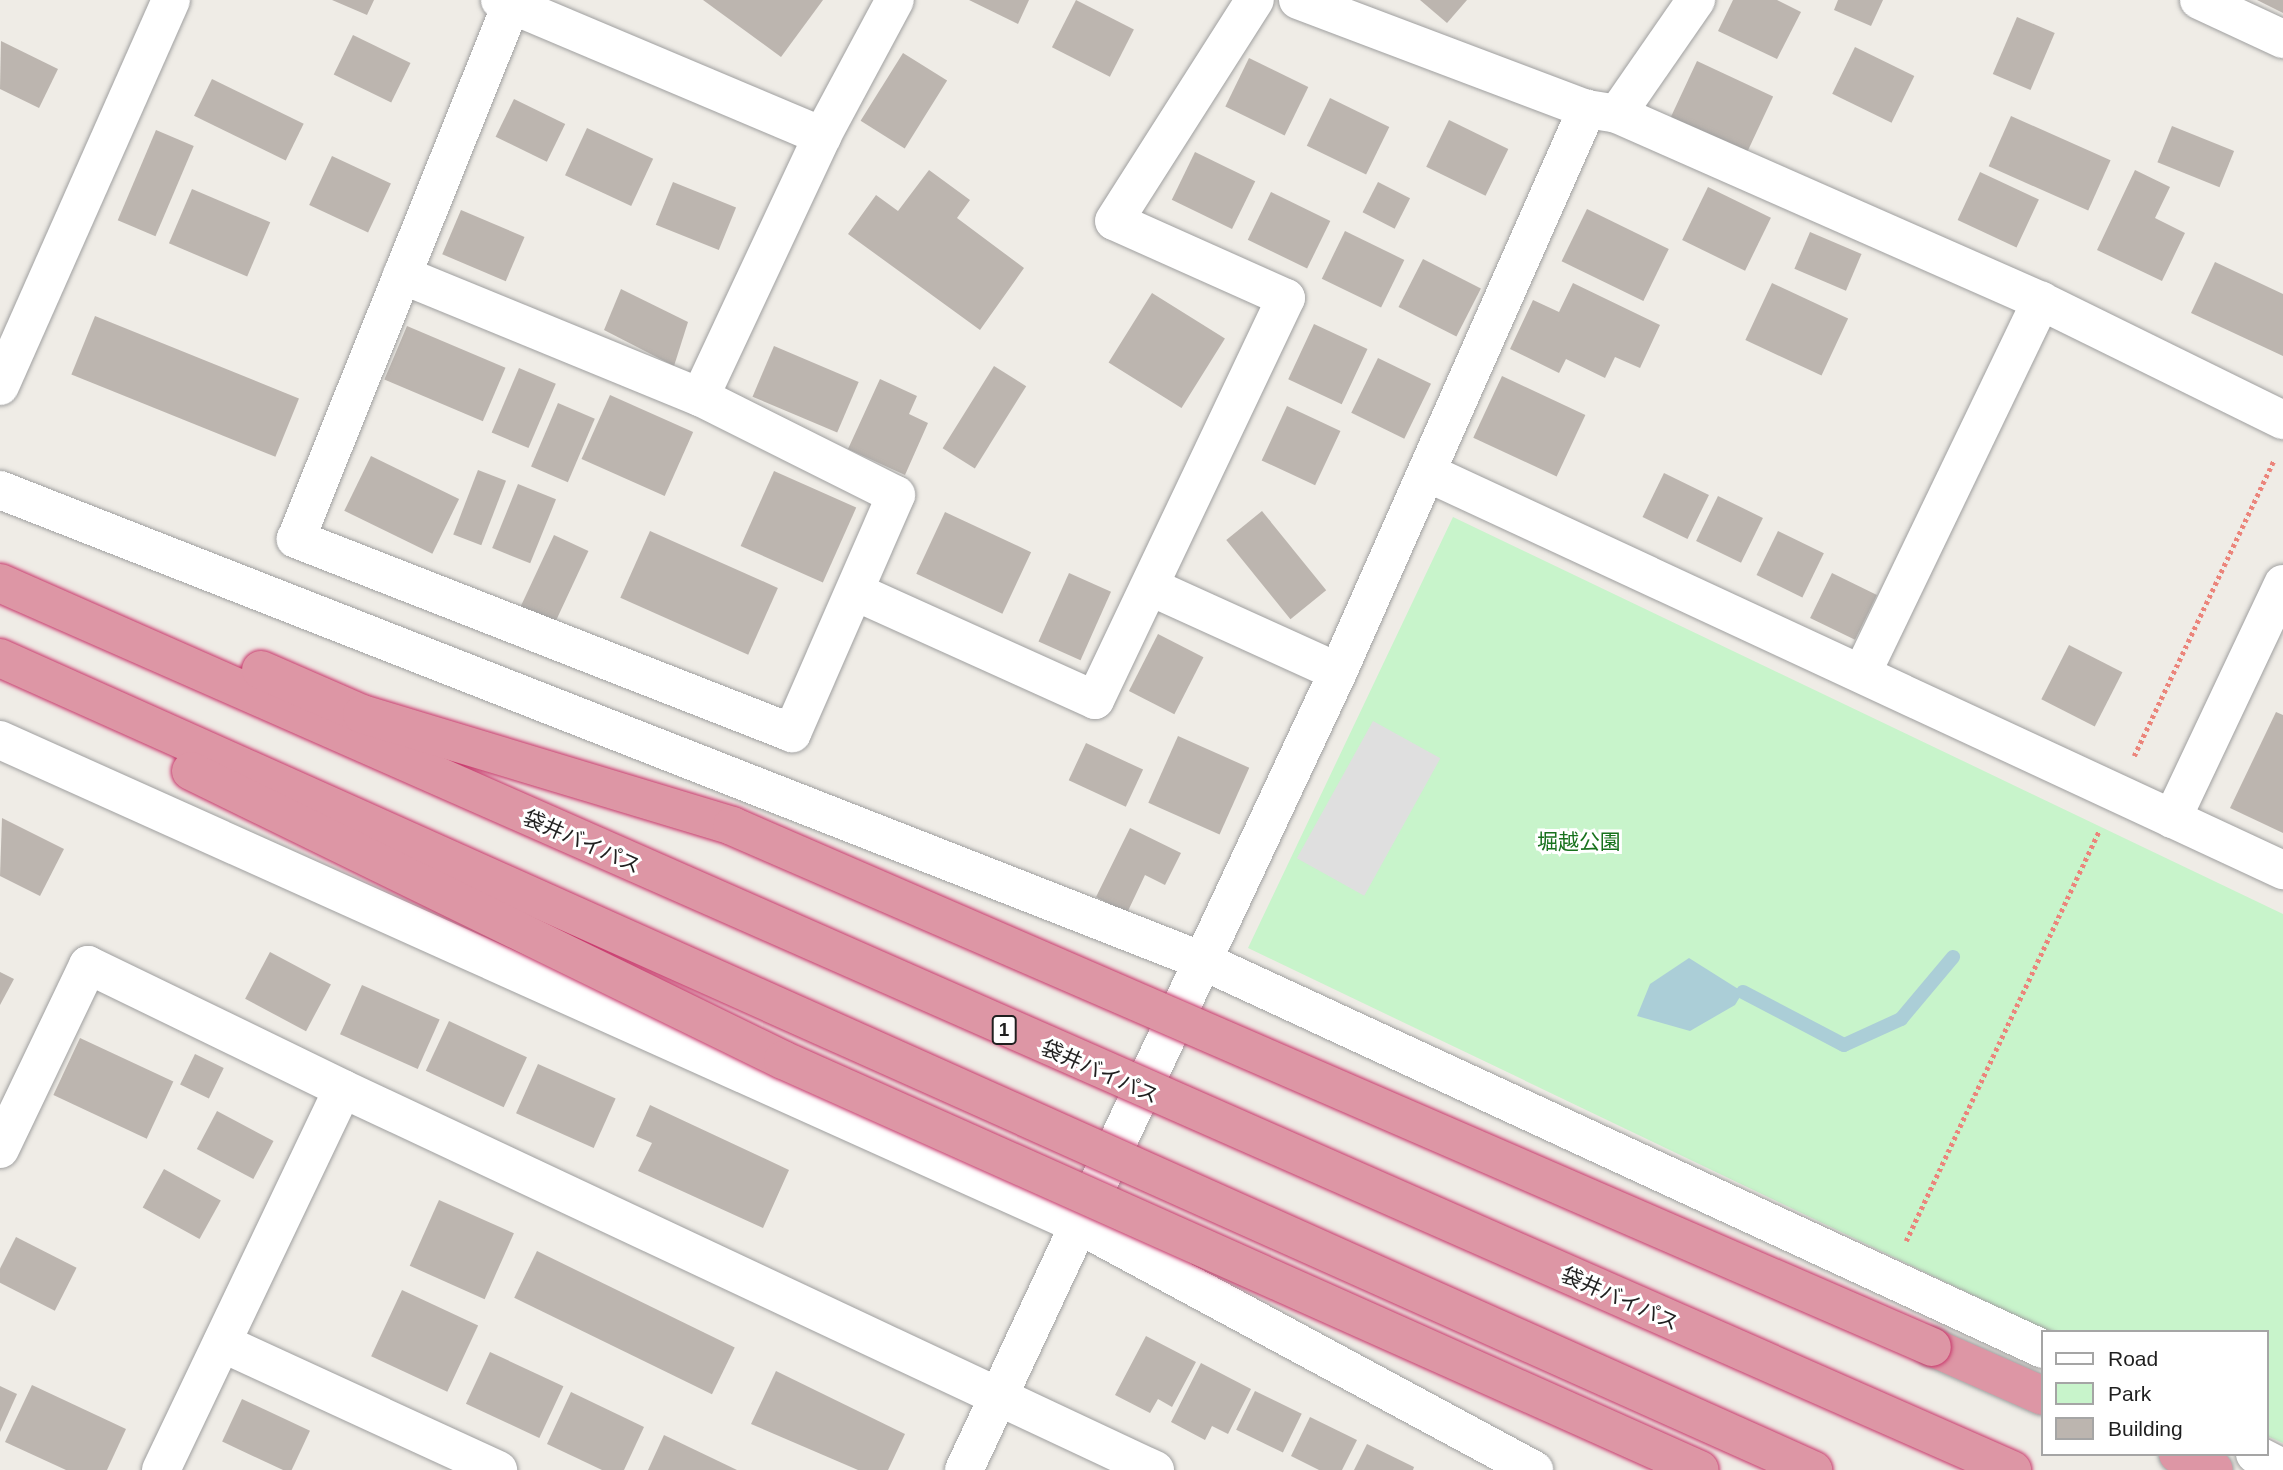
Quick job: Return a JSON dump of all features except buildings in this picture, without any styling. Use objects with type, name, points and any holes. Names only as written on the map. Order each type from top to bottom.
[{"type":"highway","points":[[0,564],[65,585],[362,714],[732,826],[2042,1396]]},
{"type":"highway","name":"袋井バイパス","points":[[0,583],[2012,1470]]},
{"type":"highway","points":[[0,658],[1813,1470]]},
{"type":"highway","points":[[0,679],[783,1060],[1700,1470]]},
{"type":"highway","points":[[2182,1456],[2214,1470]]},
{"type":"street","points":[[0,386],[171,0]]},
{"type":"street","points":[[700,397],[822,136],[895,0]]},
{"type":"street","points":[[858,593],[1095,700],[1153,588],[1286,298],[1114,221],[1255,0]]},
{"type":"street","points":[[1298,0],[1602,111],[2041,300],[2280,437]]},
{"type":"street","points":[[964,1470],[1205,962],[1428,473],[1602,111],[1696,0]]},
{"type":"street","points":[[2199,0],[2283,38]]},
{"type":"street","points":[[402,275],[700,397],[896,495],[858,593],[792,733],[296,538],[402,275],[505,3],[822,136]]},
{"type":"street","points":[[1863,671],[2041,300]]},
{"type":"street","points":[[1428,473],[1863,671],[2116,795],[2283,870]]},
{"type":"street","points":[[0,490],[1205,962],[1890,1274],[2042,1349]]},
{"type":"street","points":[[2172,819],[2283,584]]},
{"type":"street","points":[[1153,588],[1338,672]]},
{"type":"street","points":[[0,740],[1079,1225],[1534,1470]]},
{"type":"street","points":[[0,1149],[88,965],[343,1089],[1155,1470]]},
{"type":"street","points":[[161,1470],[343,1089]]},
{"type":"street","points":[[222,1343],[498,1470]]},
{"type":"street","points":[[2259,1456],[2283,1468]]},
{"type":"path","points":[[1890,1274],[2116,795],[2280,437]]},
{"type":"green space","name":"堀越公園","points":[[1453,517],[2283,914],[2283,1443],[2269,1437],[2269,1330],[2046,1330],[1248,948]]},
{"type":"shaded area","points":[[1373,721],[1440,758],[1364,896],[1297,858]]},
{"type":"water","points":[[1689,958],[1743,992],[1735,1005],[1690,1031],[1637,1016],[1650,984]]},
{"type":"waterway","points":[[1743,992],[1844,1045],[1901,1019],[1953,957]]}]
